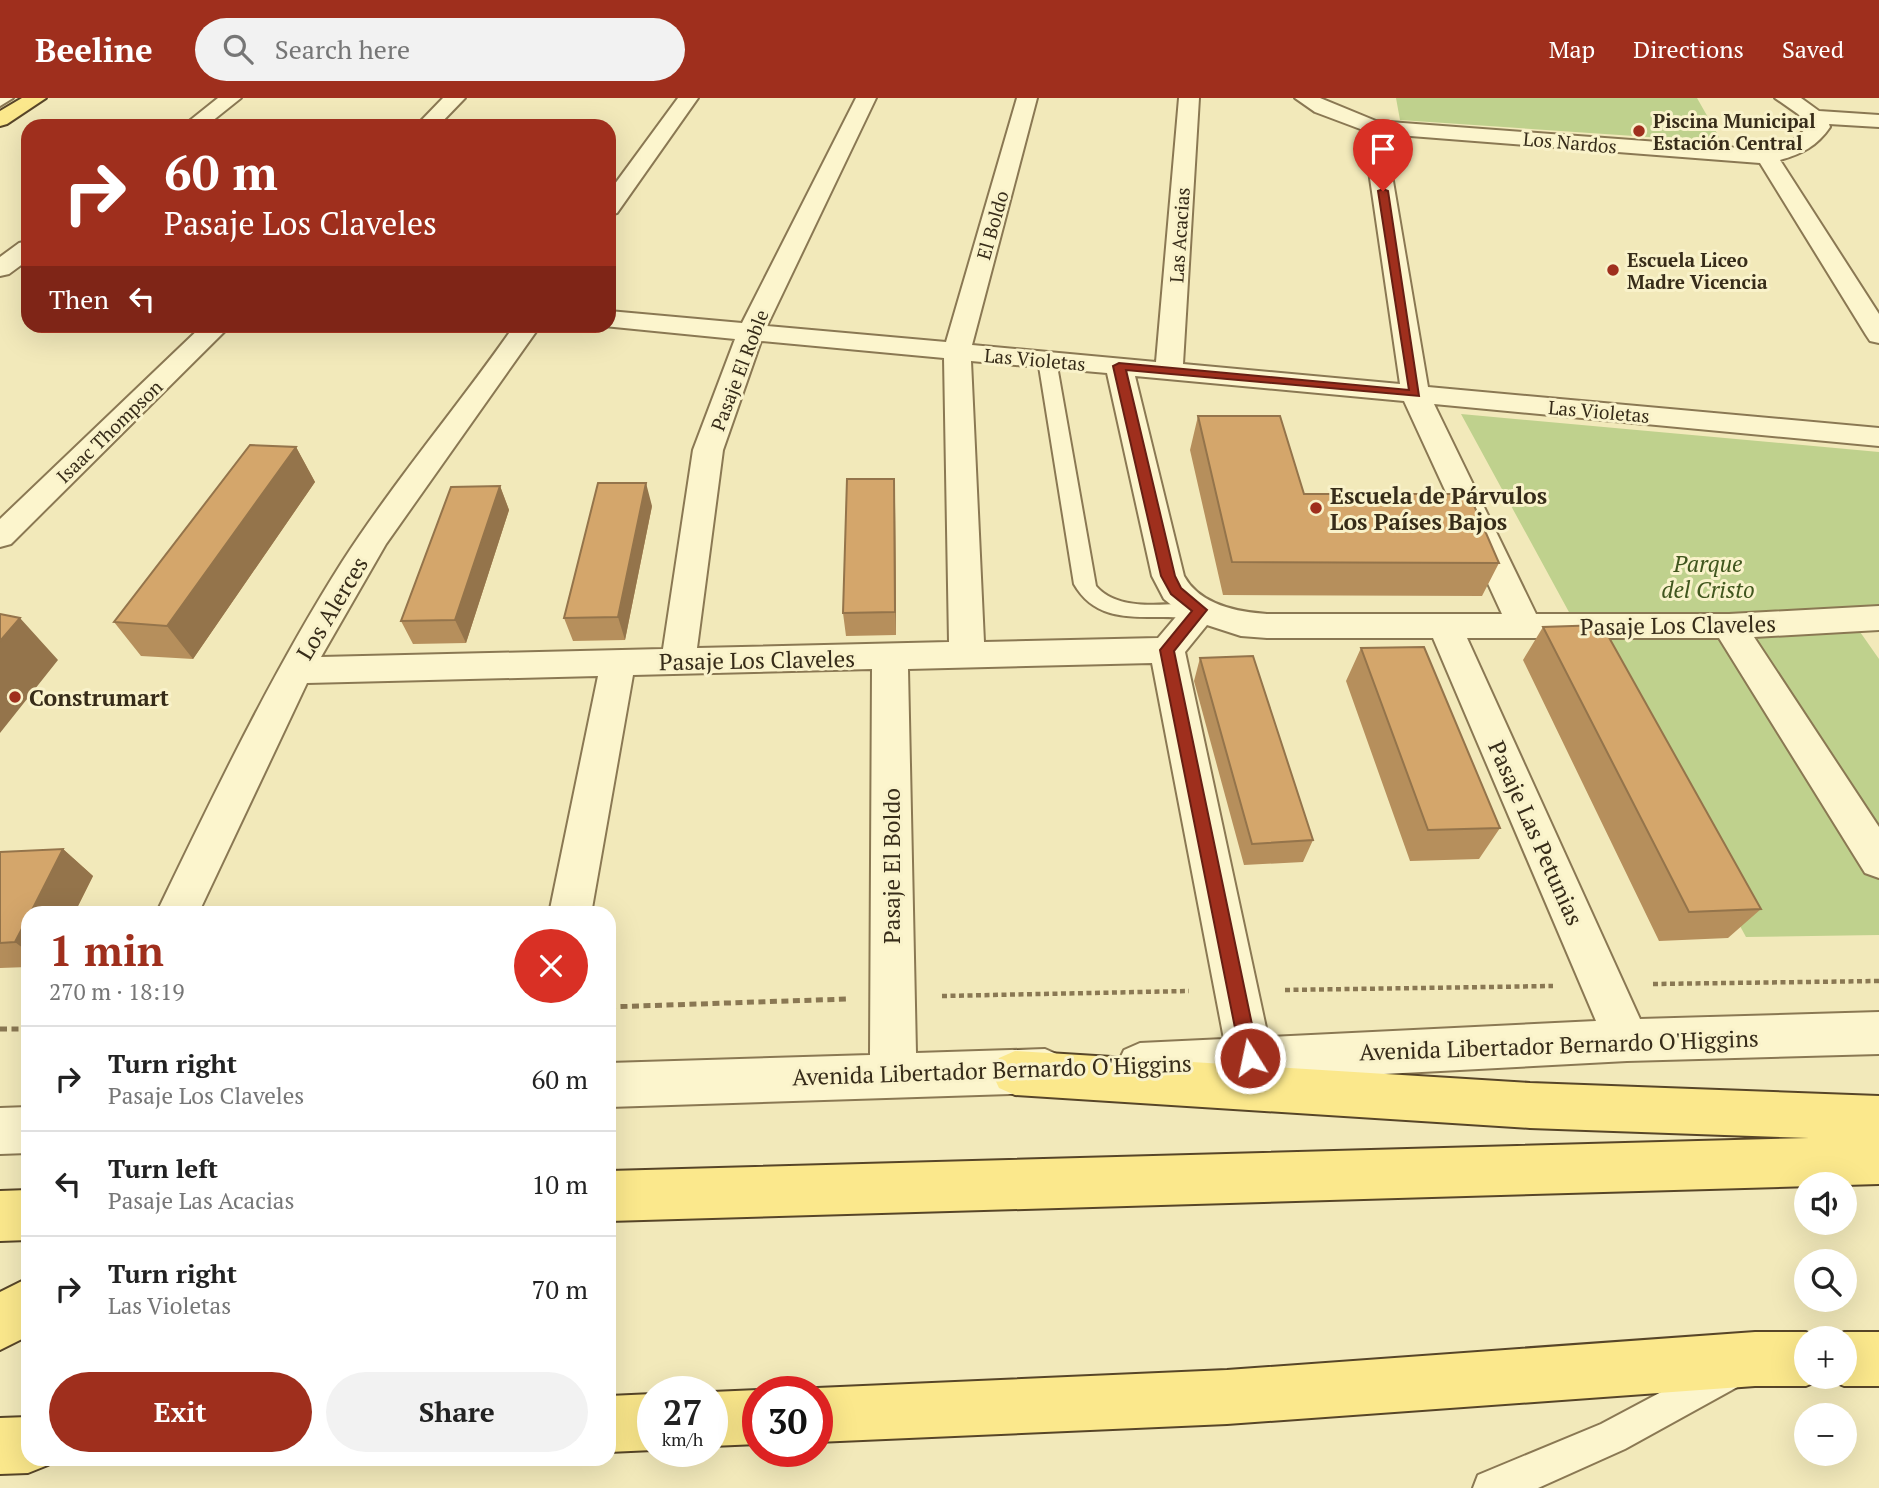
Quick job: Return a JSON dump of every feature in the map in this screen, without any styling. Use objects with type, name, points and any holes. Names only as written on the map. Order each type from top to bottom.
[{"type":"main road","points":[[0,120],[36,98]]},
{"type":"main road","points":[[1015,1073],[1349,1097],[1648,1111],[1807,1113],[1879,1119]]},
{"type":"main road","points":[[616,1196],[1879,1160]]},
{"type":"main road","points":[[0,1216],[21,1215]]},
{"type":"main road","points":[[0,1324],[21,1309]]},
{"type":"main road","points":[[833,1414],[1227,1397],[1780,1359]]},
{"type":"main road","points":[[1857,1359],[1879,1359]]},
{"type":"main road","points":[[616,1424],[637,1423]]},
{"type":"main road","points":[[0,1446],[21,1445]]},
{"type":"street","points":[[202,119],[230,98]]},
{"type":"street","points":[[433,119],[455,98]]},
{"type":"street","points":[[616,198],[688,98]]},
{"type":"street","name":"Pasaje El Roble","points":[[678,662],[709,450],[751,332],[866,98]]},
{"type":"street","name":"El Boldo","points":[[957,351],[1027,98]]},
{"type":"street","name":"Las Acacias","points":[[1169,371],[1189,98]]},
{"type":"street","name":"Los Nardos","points":[[1305,98],[1322,108],[1373,127],[1767,158]]},
{"type":"street","points":[[1785,98],[1815,117],[1820,127],[1798,148],[1767,158],[1879,335]]},
{"type":"street","points":[[1815,117],[1879,121]]},
{"type":"street","points":[[1373,127],[1415,394],[1525,627]]},
{"type":"street","points":[[0,269],[19,252]]},
{"type":"street","name":"Las Violetas","points":[[616,320],[1879,437]]},
{"type":"street","name":"Isaac Thompson","points":[[5,527],[211,333]]},
{"type":"street","name":"Los Alerces","points":[[181,906],[296,670],[356,567],[522,333]]},
{"type":"street","points":[[957,351],[967,655]]},
{"type":"street","points":[[1119,366],[1168,576],[1176,591],[1200,610],[1167,650],[1250,1058]]},
{"type":"street","name":"Pasaje Los Claveles","points":[[1200,610],[1241,624],[1267,626],[1729,626],[1879,618]]},
{"type":"street","points":[[1729,626],[1879,861]]},
{"type":"street","name":"Pasaje Las Petunias","points":[[1445,627],[1627,1040]]},
{"type":"street","name":"Pasaje Los Claveles","points":[[296,670],[1167,650]]},
{"type":"street","name":"Pasaje El Boldo","points":[[890,657],[892,1076]]},
{"type":"street","points":[[572,906],[618,663]]},
{"type":"street","name":"Avenida Libertador Bernardo O'Higgins","points":[[616,1085],[1015,1073],[1250,1058],[1627,1040],[1879,1033]]},
{"type":"street","points":[[0,1131],[21,1130]]},
{"type":"lane","points":[[0,102],[7,98]]},
{"type":"lane","points":[[1048,360],[1085,584],[1090,594],[1112,608],[1125,610],[1200,610]]},
{"type":"lane","points":[[1491,1488],[1646,1422],[1780,1359]]},
{"type":"path","points":[[0,1030],[21,1029]]},
{"type":"green space","name":"Piscina Municipal Estación Central","points":[[1396,98],[1697,98],[1722,142],[1400,120]]},
{"type":"green space","name":"Parque del Cristo","points":[[1461,414],[1879,452],[1879,605],[1844,609],[1879,659],[1879,935],[1746,937]]},
{"type":"building","points":[[1198,416],[1280,416],[1304,494],[1469,494],[1499,563],[1232,562]]},
{"type":"building","points":[[250,445],[296,447],[167,626],[114,622]]},
{"type":"building","points":[[847,479],[894,479],[895,612],[843,613]]},
{"type":"building","points":[[598,483],[646,483],[618,617],[564,618]]},
{"type":"building","points":[[500,486],[455,620],[401,621],[451,487]]},
{"type":"building","points":[[0,614],[20,618],[0,641]]},
{"type":"building","points":[[1602,625],[1761,909],[1689,912],[1543,627]]},
{"type":"building","points":[[1424,647],[1500,828],[1428,830],[1361,648]]},
{"type":"building","points":[[1253,656],[1313,840],[1252,844],[1200,658]]},
{"type":"building","points":[[63,849],[34,906],[21,906],[21,930],[15,942],[0,943],[0,852]]},
{"type":"place","name":"Piscina Municipal Estación Central","points":[[1639,131]]},
{"type":"place","name":"Escuela Liceo Madre Vicencia","points":[[1613,270]]},
{"type":"place","name":"Escuela de Párvulos Los Países Bajos","points":[[1316,508]]},
{"type":"place","name":"Construmart","points":[[15,697]]},
{"type":"route","points":[[1250,1058],[1167,650],[1200,610],[1176,591],[1168,576],[1119,366],[1415,394],[1383,191]]}]
